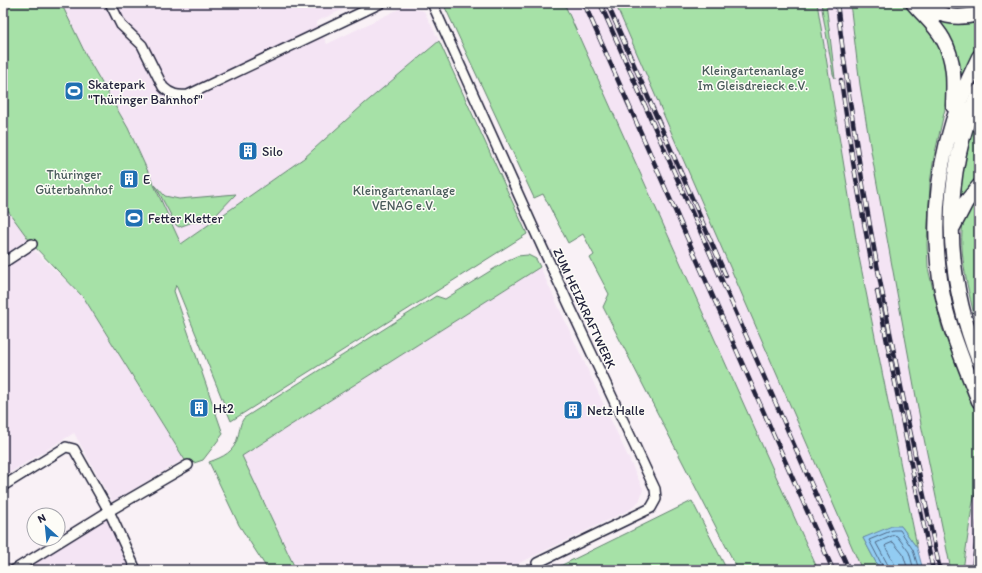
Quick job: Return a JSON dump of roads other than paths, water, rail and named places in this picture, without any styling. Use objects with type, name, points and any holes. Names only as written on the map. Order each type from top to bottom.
[{"type":"main road","points":[[913,3],[936,28],[949,51],[953,66],[953,118]]},
{"type":"main road","points":[[918,3],[934,12],[946,16],[960,17],[979,14]]},
{"type":"main road","points":[[979,57],[962,93],[946,142],[939,185],[937,224],[938,260],[942,290],[951,328],[979,401]]},
{"type":"main road","points":[[979,91],[969,118],[957,162],[952,197],[951,231],[952,256],[961,306],[979,361]]},
{"type":"main road","points":[[951,231],[966,202],[979,186]]},
{"type":"street","points":[[110,3],[121,24],[142,45],[163,87],[168,92],[179,96],[188,95],[381,3]]},
{"type":"street","name":"ZUM HEIZKRAFTWERK","points":[[432,3],[655,489],[656,499],[651,508],[537,564]]},
{"type":"street","points":[[3,263],[32,244]]},
{"type":"street","points":[[3,486],[66,447],[74,449],[109,511],[136,570]]},
{"type":"street","points":[[14,570],[109,511],[188,465]]},
{"type":"water","points":[[892,526],[901,526],[917,548],[923,570],[880,570],[863,538]]},
{"type":"railway","points":[[584,3],[833,570]]},
{"type":"railway","points":[[600,3],[849,570]]},
{"type":"railway","points":[[607,3],[726,276]]},
{"type":"railway","points":[[837,3],[846,75],[868,217],[895,359],[940,570]]},
{"type":"railway","points":[[841,80],[853,162],[872,266]]},
{"type":"railway","points":[[877,291],[933,570]]},
{"type":"railway","points":[[973,570],[979,521]]},
{"type":"place","name":"Skatepark \"Thüringer Bahnhof\"","points":[[74,91]]},
{"type":"place","name":"Silo","points":[[248,151]]},
{"type":"place","name":"E","points":[[129,179]]},
{"type":"place","name":"Fetter Kletter","points":[[134,218]]},
{"type":"place","name":"Ht2","points":[[199,408]]},
{"type":"place","name":"Netz Halle","points":[[573,410]]},
{"type":"park label","name":"Kleingartenanlage Im Gleisdreieck e.V.","points":[[753,78]]},
{"type":"park label","name":"Thüringer Güterbahnhof","points":[[74,182]]},
{"type":"park label","name":"Kleingartenanlage VENAG e.V.","points":[[404,198]]}]
